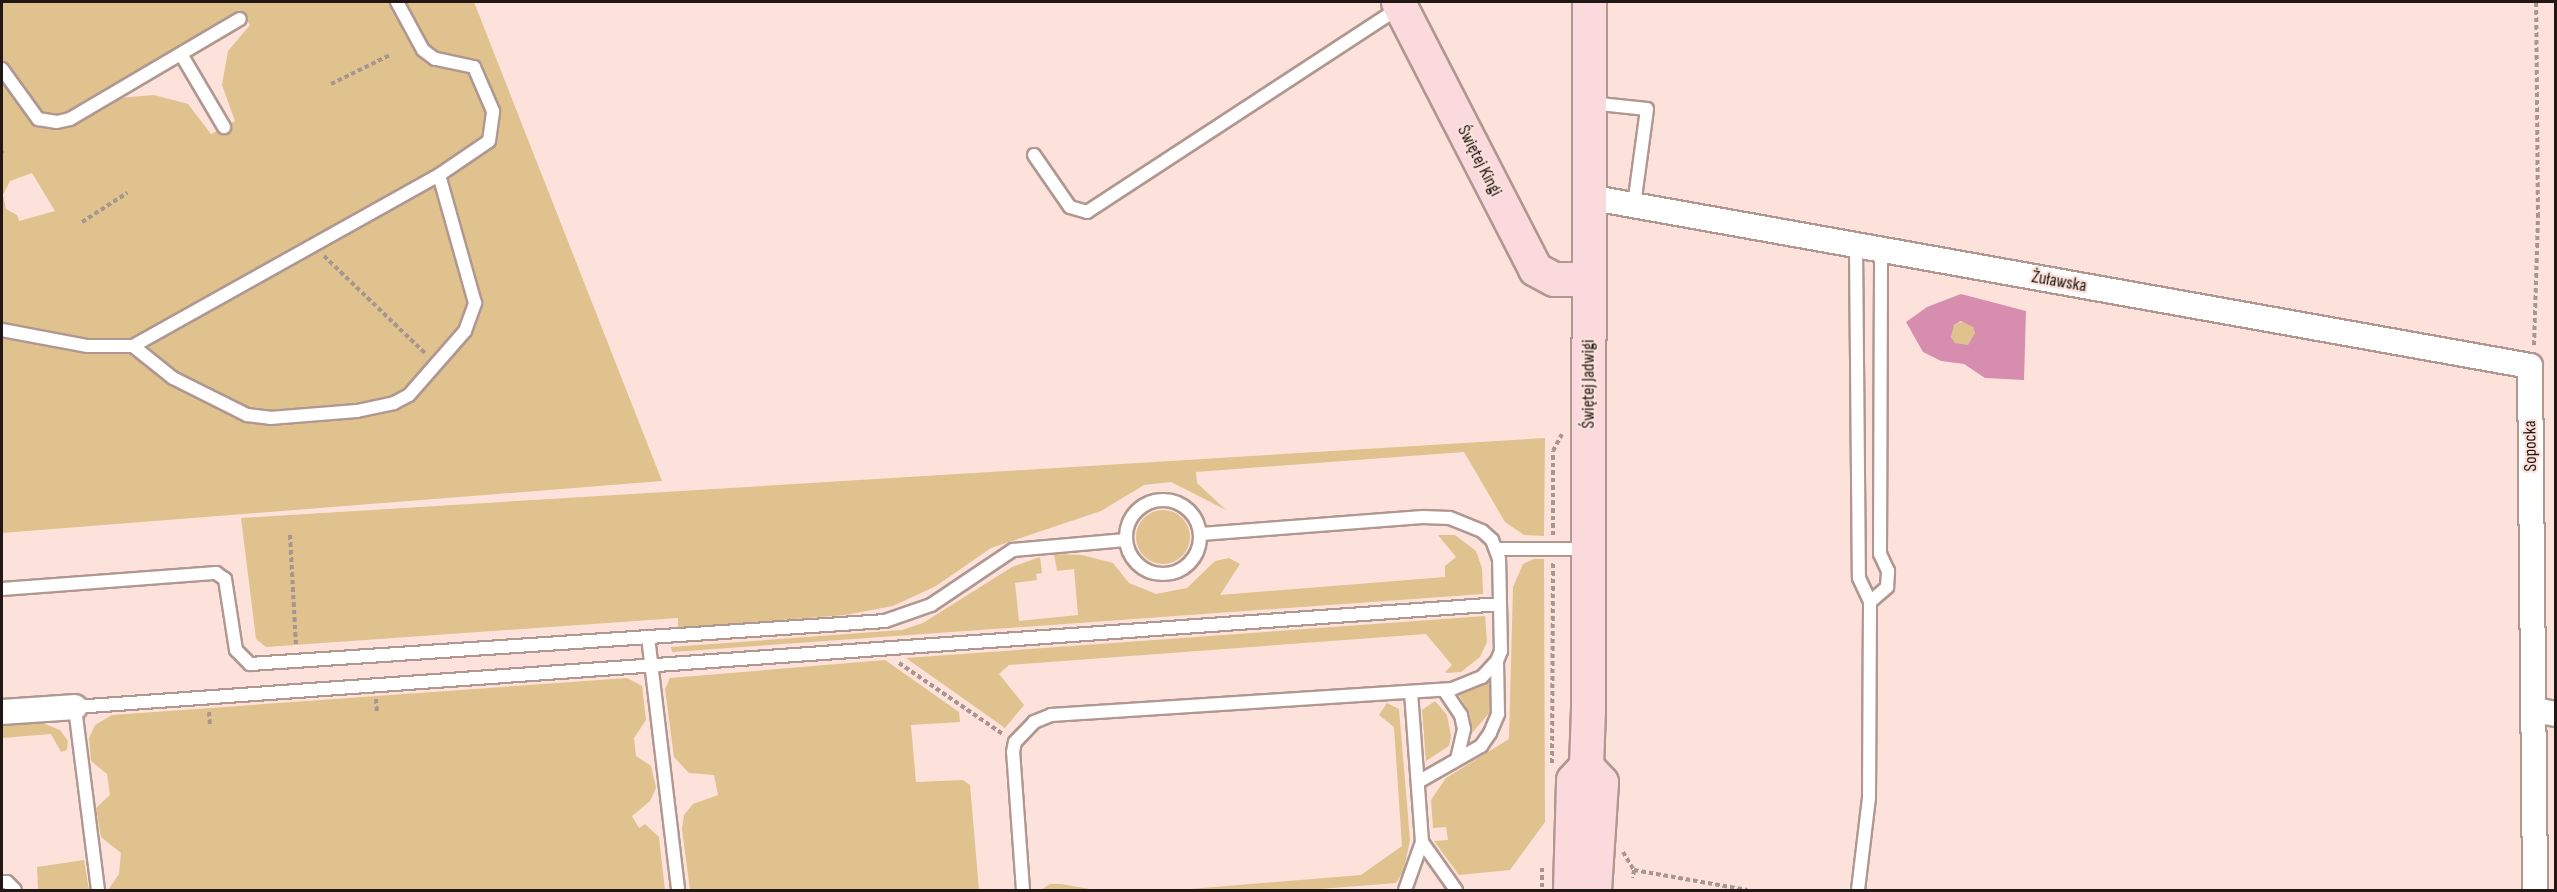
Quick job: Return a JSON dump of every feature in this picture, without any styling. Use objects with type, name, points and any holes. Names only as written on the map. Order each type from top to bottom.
[{"type":"main road","name":"Świętej Jadwigi","points":[[1555,884],[1573,780],[1586,766],[1589,2]]},
{"type":"main road","name":"Świętej Kingi","points":[[1399,4],[1535,269],[1554,279],[1589,279]]},
{"type":"main road","points":[[1586,766],[1601,782],[1594,891]]},
{"type":"street","name":"Żuławska","points":[[1588,197],[2530,366]]},
{"type":"street","name":"Sopocka","points":[[2530,366],[2545,712],[2535,891]]},
{"type":"street","points":[[2,712],[75,707]]},
{"type":"lane","points":[[2,330],[87,346],[133,346],[439,175],[489,141],[493,111],[474,67],[435,59],[423,50],[397,2]]},
{"type":"lane","points":[[1034,155],[1070,207],[1087,212],[1399,4]]},
{"type":"lane","points":[[2,69],[38,120],[57,122],[70,119],[240,19]]},
{"type":"lane","points":[[181,54],[224,127]]},
{"type":"lane","points":[[1588,102],[1647,109],[1634,205]]},
{"type":"lane","points":[[133,346],[173,378],[205,397],[247,415],[270,418],[394,403],[410,395],[465,331],[476,303],[439,175]]},
{"type":"lane","points":[[1856,245],[1859,578],[1870,602],[1869,798],[1858,891]]},
{"type":"lane","points":[[1870,602],[1887,587],[1888,571],[1880,554],[1881,249]]},
{"type":"lane","points":[[1160,500],[1183,505],[1198,522],[1201,534],[1200,545],[1188,565],[1167,574],[1144,569],[1128,552],[1126,540],[1131,518],[1148,502],[1160,500]]},
{"type":"lane","points":[[1023,891],[1015,742],[1025,729],[1051,715],[1444,690],[1482,677],[1497,661],[1501,651],[1497,549],[1482,531],[1449,518],[1201,534]]},
{"type":"lane","points":[[2,589],[216,573],[225,579],[240,658],[250,664],[885,621],[931,605],[1013,550],[1126,540]]},
{"type":"lane","points":[[1497,549],[1588,549]]},
{"type":"lane","points":[[99,891],[75,707],[1500,604]]},
{"type":"lane","points":[[648,637],[678,891]]},
{"type":"lane","points":[[1418,782],[1481,746],[1490,733],[1498,714],[1497,661]]},
{"type":"lane","points":[[1444,690],[1461,716],[1464,729],[1457,759]]},
{"type":"lane","points":[[1405,891],[1422,842],[1411,692]]},
{"type":"lane","points":[[1422,842],[1456,891]]},
{"type":"lane","points":[[2,882],[7,882],[15,891]]},
{"type":"path","points":[[2530,366],[2536,321],[2536,2]]},
{"type":"path","points":[[331,84],[390,55]]},
{"type":"path","points":[[82,222],[127,193]]},
{"type":"path","points":[[313,246],[438,365]]},
{"type":"path","points":[[1552,771],[1554,451],[1555,442],[1568,426]]},
{"type":"path","points":[[290,536],[297,661]]},
{"type":"path","points":[[918,675],[1015,742]]},
{"type":"path","points":[[1544,859],[1555,884]]},
{"type":"path","points":[[1634,870],[1747,891]]},
{"type":"shaded area","points":[[2,2],[474,2],[662,481],[2,533],[2,76],[37,123],[46,128],[63,128],[117,98],[154,95],[188,104],[211,134],[235,121],[222,85],[228,51],[250,25],[243,15],[67,114],[44,115],[2,59]],"holes":[[[32,173],[55,211],[19,221],[17,215],[6,209],[3,195],[10,181]]]},
{"type":"shaded area","points":[[1961,294],[2026,311],[2024,380],[1985,378],[1964,364],[1941,361],[1923,352],[1906,322],[1927,307]],"holes":[[[1961,321],[1973,327],[1975,333],[1968,345],[1955,343],[1951,337],[1954,325]]]},
{"type":"shaded area","points":[[1963,322],[1972,325],[1975,334],[1972,343],[1963,346],[1954,343],[1951,334],[1954,325]]},
{"type":"shaded area","points":[[1545,438],[1544,536],[1524,535],[1505,522],[1464,452],[1196,472],[1197,483],[1226,510],[1171,482],[1144,485],[1101,511],[991,548],[936,586],[893,606],[845,615],[678,628],[678,618],[266,647],[256,639],[241,518]]},
{"type":"shaded area","points":[[1158,510],[1168,510],[1178,514],[1186,522],[1190,537],[1186,552],[1178,560],[1168,564],[1158,564],[1148,560],[1140,552],[1136,542],[1136,532],[1140,522],[1148,514]]},
{"type":"shaded area","points":[[1438,535],[1455,535],[1476,551],[1482,568],[1483,594],[672,652],[671,647],[902,630],[923,623],[1012,567],[1040,557],[1042,573],[1036,574],[1037,580],[1015,583],[1019,621],[1078,615],[1074,569],[1057,571],[1054,554],[1082,555],[1113,563],[1129,583],[1156,594],[1187,588],[1215,561],[1229,558],[1240,564],[1220,595],[1445,577],[1445,566],[1456,557]]},
{"type":"shaded area","points":[[1534,559],[1544,559],[1545,822],[1510,870],[1459,875],[1434,841],[1448,840],[1446,827],[1433,828],[1431,800],[1446,778],[1509,739],[1513,587],[1523,564]]},
{"type":"shaded area","points":[[1485,616],[1487,642],[1480,657],[1461,672],[1445,672],[1452,665],[1426,634],[1009,665],[999,674],[1024,705],[1005,728],[906,658]]},
{"type":"shaded area","points":[[885,660],[959,712],[960,722],[911,725],[916,782],[963,780],[970,785],[979,890],[690,890],[682,829],[684,815],[693,804],[718,795],[714,775],[689,773],[674,757],[665,689],[670,678]]},
{"type":"shaded area","points":[[627,678],[642,686],[646,720],[634,738],[636,756],[651,766],[656,788],[650,801],[632,816],[639,828],[645,824],[659,837],[665,890],[108,890],[119,874],[121,853],[101,837],[96,808],[110,795],[107,774],[91,761],[89,738],[95,725],[112,715]]},
{"type":"shaded area","points":[[1491,679],[1490,712],[1472,733],[1470,714],[1459,695]]},
{"type":"shaded area","points":[[1435,701],[1447,715],[1451,736],[1449,746],[1426,761],[1422,710]]},
{"type":"shaded area","points":[[1387,703],[1399,709],[1410,840],[1404,870],[1396,883],[1307,890],[1178,890],[1361,875],[1402,846],[1394,727],[1379,715]]},
{"type":"shaded area","points":[[38,721],[60,730],[68,741],[67,750],[61,752],[51,734],[2,738],[2,724]]},
{"type":"shaded area","points":[[84,860],[89,890],[38,890],[37,867]]},
{"type":"shaded area","points":[[1050,884],[1061,884],[1095,890],[1041,890]]}]
